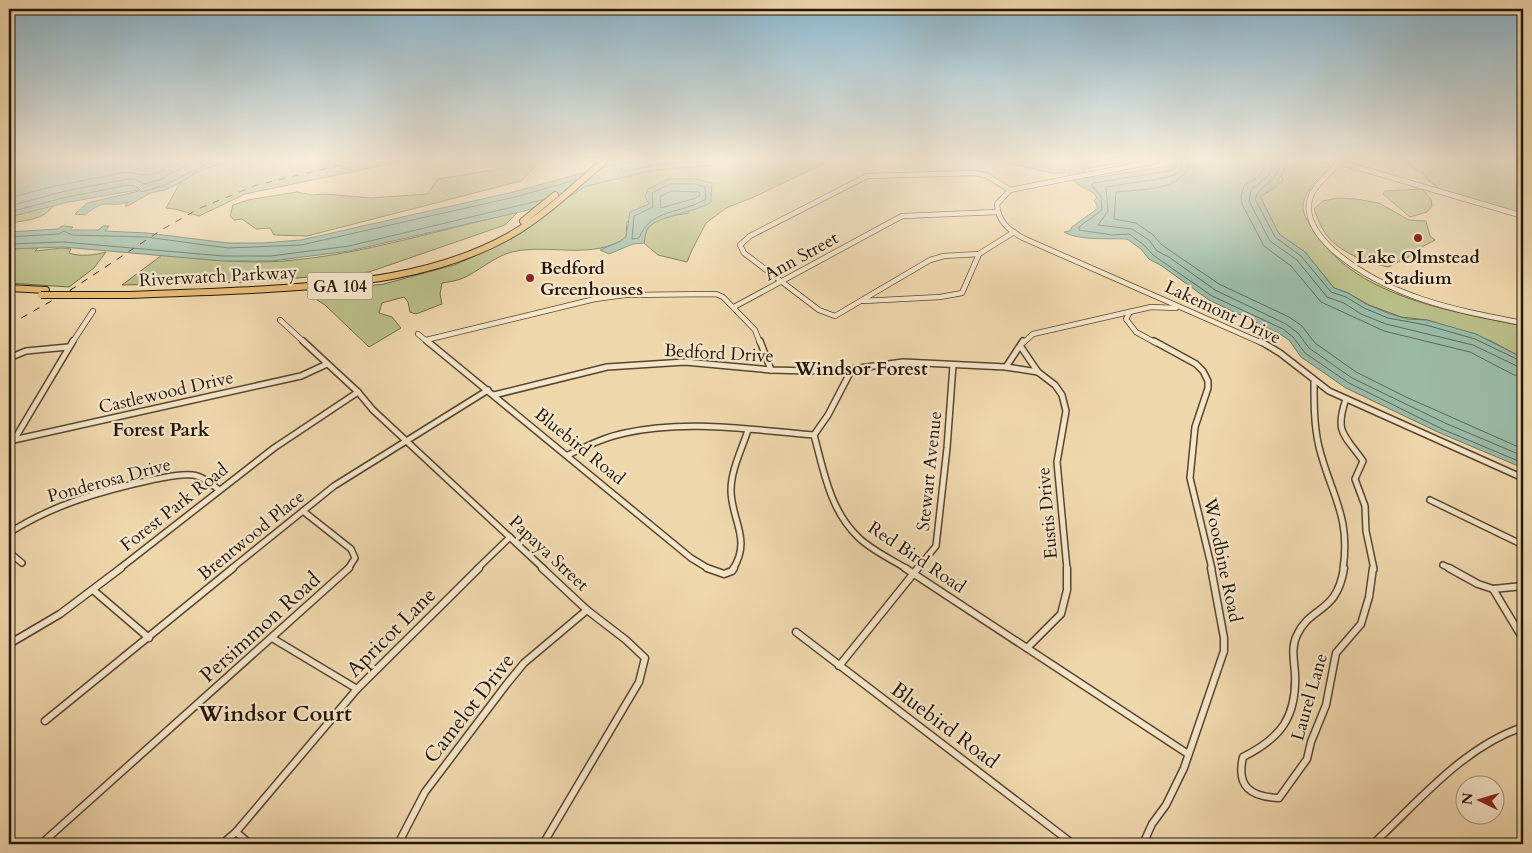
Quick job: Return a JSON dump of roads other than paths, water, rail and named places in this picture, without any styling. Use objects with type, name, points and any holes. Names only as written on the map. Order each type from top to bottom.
[{"type":"main road","name":"Riverwatch Parkway","points":[[129,293],[320,282],[384,275],[425,265],[466,251],[507,231],[525,220],[548,201]]},
{"type":"main road","name":"Riverwatch Parkway","points":[[9,292],[129,293],[329,286],[398,277],[436,267],[477,251],[510,235],[556,201]]},
{"type":"main road","name":"Riverwatch Parkway","points":[[9,288],[44,292]]},
{"type":"street","points":[[819,201],[750,236],[740,245],[744,253],[825,314],[835,316],[930,260],[944,256],[979,254]]},
{"type":"street","points":[[860,302],[882,298],[946,297],[962,293],[979,254],[1014,232],[1003,223],[997,212],[997,204],[1000,201]]},
{"type":"street","points":[[1309,201],[1308,211],[1322,239],[1343,259],[1375,280],[1415,298],[1458,311],[1523,323]]},
{"type":"street","points":[[1471,201],[1523,216]]},
{"type":"street","name":"Ann Street","points":[[734,307],[902,216],[997,212]]},
{"type":"street","name":"Lakemont Drive","points":[[1014,232],[1158,298],[1237,330],[1274,349],[1297,364],[1314,382],[1346,399],[1523,478]]},
{"type":"street","points":[[426,340],[595,298],[626,295],[716,294],[723,297],[756,330],[771,370]]},
{"type":"street","points":[[1038,372],[1006,367],[1025,339],[1033,334],[1151,307],[1160,303],[1158,298]]},
{"type":"street","points":[[1151,307],[1181,308]]},
{"type":"street","points":[[11,441],[68,347],[93,311]]},
{"type":"street","name":"Woodbine Road","points":[[1130,312],[1126,319],[1136,332],[1196,364],[1208,381],[1208,388],[1195,427],[1190,478],[1210,561],[1224,638],[1224,650],[1176,785],[1166,805],[1152,824],[1143,844]]},
{"type":"street","name":"Papaya Street","points":[[280,320],[358,392],[373,410],[587,610],[626,640],[645,658],[638,682],[543,844]]},
{"type":"street","name":"Bluebird Road","points":[[418,334],[705,568],[718,574],[726,574],[733,571],[741,552],[742,539],[731,489],[748,430]]},
{"type":"street","points":[[9,358],[26,351],[68,347]]},
{"type":"street","name":"Eustis Drive","points":[[1021,347],[1038,372],[1055,385],[1062,395],[1066,411],[1057,462],[1067,590],[1060,614],[1044,628],[1027,648]]},
{"type":"street","name":"Bedford Drive","points":[[494,395],[582,372],[651,363],[685,362],[771,370],[852,369],[903,362],[1006,367]]},
{"type":"street","name":"Castlewood Drive","points":[[11,441],[301,376],[327,364]]},
{"type":"street","name":"Stewart Avenue","points":[[839,666],[936,546],[947,448],[953,365]]},
{"type":"street","points":[[568,455],[596,441],[643,431],[687,427],[814,435],[828,415],[852,369]]},
{"type":"street","name":"Laurel Lane","points":[[1314,382],[1316,431],[1343,518],[1346,536],[1345,555],[1338,592],[1331,601],[1302,626],[1294,644],[1295,681],[1293,702],[1286,725],[1277,737],[1243,757],[1239,767],[1241,780],[1248,790],[1266,798],[1279,798],[1307,759],[1311,742],[1326,704],[1336,653],[1361,624],[1373,580],[1374,571],[1366,531],[1365,506],[1355,479],[1363,461],[1347,441],[1339,427],[1340,415],[1346,399]]},
{"type":"street","name":"Brentwood Place","points":[[46,721],[334,486],[488,390]]},
{"type":"street","name":"Forest Park Road","points":[[9,644],[47,622],[93,590],[219,490],[330,408],[358,392]]},
{"type":"street","name":"Red Bird Road","points":[[814,435],[828,490],[840,516],[859,538],[1188,754]]},
{"type":"street","name":"Ponderosa Drive","points":[[9,533],[31,518],[54,508],[161,479],[192,475],[210,483],[219,490]]},
{"type":"street","points":[[1430,500],[1523,545]]},
{"type":"street","name":"Persimmon Road","points":[[41,844],[347,571],[355,558],[351,549],[303,511]]},
{"type":"street","name":"Apricot Lane","points":[[222,844],[236,832],[357,688],[510,537]]},
{"type":"street","points":[[9,552],[22,563]]},
{"type":"street","points":[[1442,565],[1478,584],[1493,589],[1523,586]]},
{"type":"street","points":[[1493,589],[1523,639]]},
{"type":"street","points":[[93,590],[148,638]]},
{"type":"street","name":"Camelot Drive","points":[[398,844],[425,792],[506,685],[524,664],[587,610]]},
{"type":"street","name":"Bluebird Road","points":[[796,632],[1073,844]]},
{"type":"street","points":[[272,638],[357,688]]},
{"type":"street","points":[[1374,844],[1468,756],[1514,728],[1523,727]]},
{"type":"street","points":[[236,832],[250,844]]},
{"type":"water","points":[[9,201],[76,201],[69,202],[9,217]]},
{"type":"water","points":[[97,201],[137,201],[128,206],[125,206],[128,202],[103,204],[85,215],[75,214],[87,203]]},
{"type":"water","points":[[474,201],[556,201],[524,211],[349,251],[272,261],[223,261],[63,247],[9,249],[9,232],[58,229],[62,226],[73,227],[70,230],[98,230],[103,226],[109,226],[105,231],[147,233],[228,243],[301,240]]},
{"type":"water","points":[[647,201],[711,201],[704,206],[653,224],[647,230],[644,243],[633,244],[609,254],[600,250],[626,237],[630,212],[649,204]]},
{"type":"water","points":[[1094,201],[1262,201],[1279,234],[1305,252],[1334,288],[1390,314],[1408,319],[1427,320],[1476,334],[1523,358],[1523,468],[1440,433],[1346,388],[1301,357],[1289,340],[1209,300],[1162,266],[1149,259],[1141,249],[1127,239],[1086,238],[1064,232],[1070,231],[1072,227],[1097,209]]},
{"type":"railway","points":[[9,325],[69,291],[163,229],[200,208],[218,201]]},
{"type":"place","name":"Lake Olmstead Stadium","points":[[1418,238]]},
{"type":"place","name":"Bedford Greenhouses","points":[[530,278]]},
{"type":"district","name":"Windsor Forest","points":[[861,368]]},
{"type":"district","name":"Forest Park","points":[[161,429]]},
{"type":"district","name":"Windsor Court","points":[[275,713]]}]
